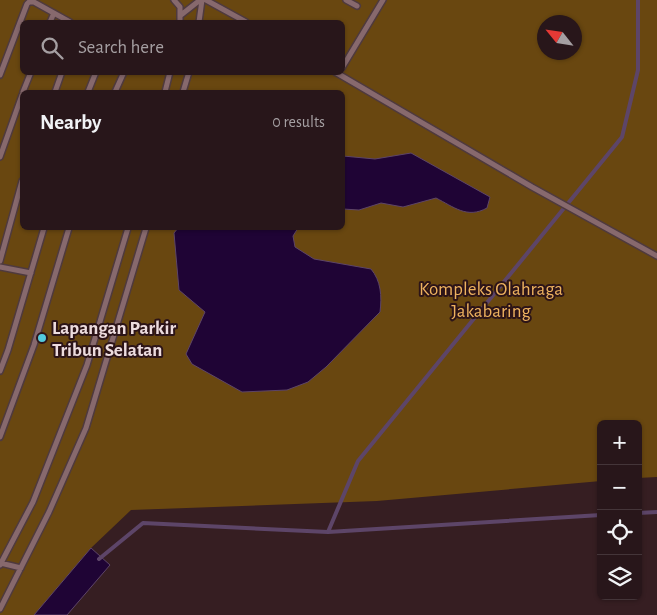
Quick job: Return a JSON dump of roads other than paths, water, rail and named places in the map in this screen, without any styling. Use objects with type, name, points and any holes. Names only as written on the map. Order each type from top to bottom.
[{"type":"lane","points":[[176,0],[180,7],[180,20]]},
{"type":"lane","points":[[181,15],[203,0]]},
{"type":"lane","points":[[199,20],[203,0]]},
{"type":"lane","points":[[203,0],[242,20]]},
{"type":"lane","points":[[346,0],[357,6]]},
{"type":"lane","points":[[345,63],[383,0]]},
{"type":"lane","points":[[21,20],[27,4],[34,2],[66,20]]},
{"type":"lane","points":[[51,20],[54,13]]},
{"type":"lane","points":[[0,75],[20,22]]},
{"type":"lane","points":[[24,90],[30,75]]},
{"type":"lane","points":[[56,90],[61,75]]},
{"type":"lane","points":[[89,90],[95,75]]},
{"type":"lane","points":[[116,90],[123,75]]},
{"type":"lane","points":[[166,90],[169,75]]},
{"type":"lane","points":[[184,90],[188,75]]},
{"type":"lane","points":[[341,75],[532,187],[657,256]]},
{"type":"lane","points":[[0,157],[20,102]]},
{"type":"lane","points":[[0,260],[20,188]]},
{"type":"lane","points":[[0,371],[43,230]]},
{"type":"lane","points":[[0,437],[34,346],[68,230]]},
{"type":"lane","points":[[21,568],[0,564],[33,502],[87,364],[127,230]]},
{"type":"lane","points":[[0,609],[50,512],[86,428],[131,284],[145,230]]},
{"type":"lane","points":[[0,267],[31,273]]},
{"type":"waterway","points":[[328,532],[358,461],[622,137],[638,70],[638,0]]},
{"type":"waterway","points":[[642,513],[657,512]]},
{"type":"waterway","points":[[99,559],[143,523],[328,532],[597,515]]},
{"type":"place","name":"Lapangan Parkir Tribun Selatan","points":[[42,338]]},
{"type":"park label","name":"Kompleks Olahraga Jakabaring","points":[[491,299]]}]
